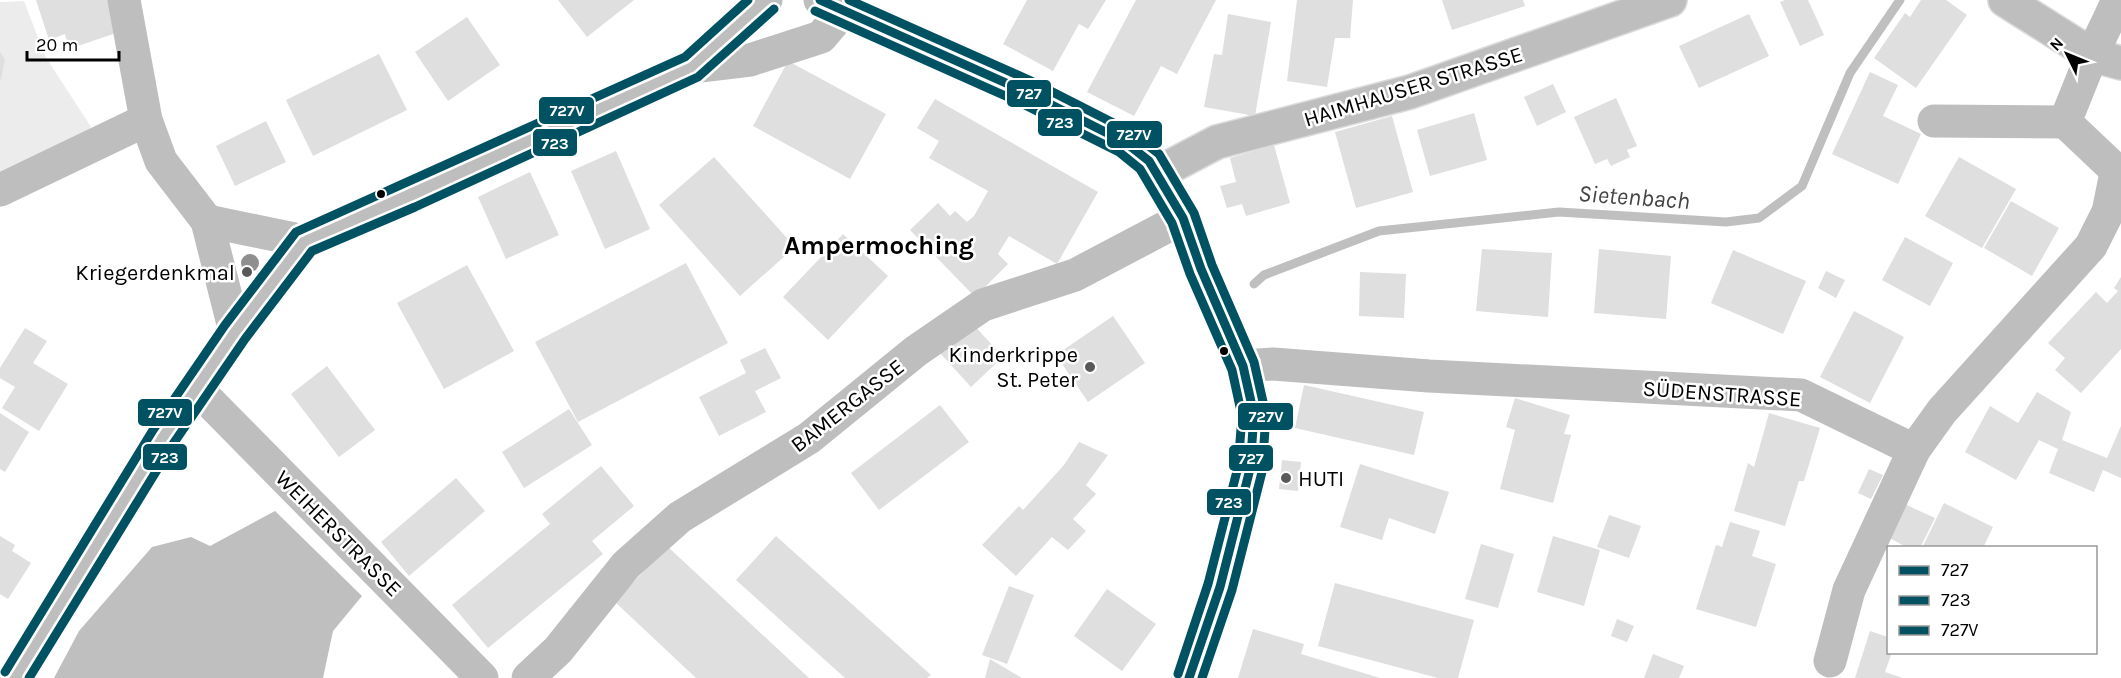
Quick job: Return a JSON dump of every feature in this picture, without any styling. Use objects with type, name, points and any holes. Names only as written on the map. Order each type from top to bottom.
[{"type":"street","points":[[124,0],[146,120],[161,161],[207,221],[235,332]]},
{"type":"street","points":[[15,678],[163,437],[235,332],[304,241],[410,196],[692,67],[766,0]]},
{"type":"street","name":"HAIMHAUSER STRASSE","points":[[1158,173],[1217,142],[1410,92],[1634,6],[1670,0]]},
{"type":"street","points":[[2004,0],[2106,59]]},
{"type":"street","points":[[2065,122],[2106,59],[2118,0]]},
{"type":"street","points":[[692,67],[750,60],[821,37],[831,6],[1024,91],[1125,142],[1149,161],[1183,219],[1201,269],[1243,366],[1254,415],[1250,468],[1220,587],[1189,678]]},
{"type":"street","points":[[0,190],[146,120]]},
{"type":"street","points":[[1830,661],[1849,590],[1914,450],[1942,411],[2091,246],[2108,212],[2119,174],[2065,122],[1934,121]]},
{"type":"street","name":"BAMERGASSE","points":[[528,678],[558,650],[626,565],[680,517],[809,438],[916,351],[983,305],[1075,275],[1183,219]]},
{"type":"street","points":[[207,221],[304,241]]},
{"type":"street","name":"SÜDENSTRASSE","points":[[1243,366],[1273,364],[1429,376],[1802,395],[1914,450]]},
{"type":"street","name":"WEIHERSTRASSE","points":[[196,388],[482,678]]},
{"type":"shaded area","points":[[24,1],[45,56],[91,127],[81,137],[0,174],[0,2]]},
{"type":"shaded area","points":[[275,511],[362,596],[333,631],[323,678],[54,678],[79,631],[152,547],[191,537],[210,546]]},
{"type":"building","points":[[36,0],[108,0],[119,32],[69,49],[65,34],[49,40]]},
{"type":"building","points":[[558,0],[634,0],[587,37]]},
{"type":"building","points":[[1027,0],[1106,0],[1088,29],[1079,24],[1053,71],[1003,44]]},
{"type":"building","points":[[1136,0],[1216,0],[1177,74],[1161,66],[1134,116],[1087,92]]},
{"type":"building","points":[[1297,0],[1353,0],[1350,38],[1335,38],[1327,87],[1287,81]]},
{"type":"building","points":[[1442,0],[1523,0],[1525,6],[1452,30]]},
{"type":"building","points":[[1808,0],[1824,35],[1800,46],[1780,2]]},
{"type":"building","points":[[1921,0],[1946,0],[1967,15],[1916,88],[1874,58],[1905,13],[1910,17]]},
{"type":"building","points":[[1228,14],[1271,22],[1255,116],[1204,107],[1214,54],[1222,55]]},
{"type":"building","points":[[1749,14],[1769,56],[1699,88],[1679,46]]},
{"type":"building","points":[[467,17],[500,65],[448,101],[415,52]]},
{"type":"building","points":[[0,52],[5,59],[1,80],[0,79]]},
{"type":"building","points":[[379,54],[407,110],[313,156],[286,100]]},
{"type":"building","points":[[788,61],[886,114],[850,179],[753,126]]},
{"type":"building","points":[[1870,72],[1898,85],[1883,116],[1921,134],[1898,184],[1832,154]]},
{"type":"building","points":[[1553,84],[1566,112],[1537,126],[1524,97]]},
{"type":"building","points":[[1616,98],[1637,146],[1627,150],[1630,157],[1611,166],[1607,159],[1595,164],[1574,117]]},
{"type":"building","points":[[935,99],[1098,192],[1057,264],[1009,236],[998,254],[1008,264],[975,297],[910,230],[938,203],[950,216],[955,211],[967,222],[974,216],[988,191],[929,158],[939,141],[917,128]]},
{"type":"building","points":[[1474,113],[1487,160],[1430,176],[1417,130]]},
{"type":"building","points":[[1392,116],[1413,192],[1356,208],[1335,132]]},
{"type":"building","points":[[266,121],[286,162],[235,186],[216,146]]},
{"type":"building","points":[[1274,145],[1290,203],[1246,216],[1242,204],[1227,208],[1220,186],[1236,182],[1230,158]]},
{"type":"building","points":[[616,151],[650,229],[605,249],[571,171]]},
{"type":"building","points":[[714,157],[795,247],[740,296],[659,205]]},
{"type":"building","points":[[1959,157],[2016,189],[1982,248],[1925,216]]},
{"type":"building","points":[[530,172],[559,235],[506,259],[478,197]]},
{"type":"building","points":[[2011,201],[2059,228],[2032,276],[1984,248]]},
{"type":"building","points":[[843,234],[888,276],[828,340],[783,297]]},
{"type":"building","points":[[1905,237],[1953,263],[1930,306],[1882,280]]},
{"type":"building","points":[[1482,249],[1552,253],[1548,317],[1476,311]]},
{"type":"building","points":[[1599,249],[1671,256],[1666,319],[1594,313]]},
{"type":"building","points":[[1733,250],[1806,281],[1783,334],[1711,303]]},
{"type":"building","points":[[686,263],[728,343],[578,422],[535,342]]},
{"type":"building","points":[[467,265],[514,351],[444,389],[397,303]]},
{"type":"building","points":[[1826,271],[1845,280],[1836,298],[1818,288]]},
{"type":"building","points":[[1360,272],[1406,274],[1404,318],[1359,316]]},
{"type":"building","points":[[2121,277],[2121,349],[2081,393],[2055,370],[2065,358],[2048,343],[2096,292],[2107,303],[2118,291],[2114,288]]},
{"type":"building","points":[[1854,311],[1904,337],[1870,403],[1820,377]]},
{"type":"building","points":[[1113,316],[1145,363],[1088,402],[1056,355]]},
{"type":"building","points":[[972,323],[1003,357],[971,387],[940,353]]},
{"type":"building","points":[[25,328],[47,341],[33,363],[68,384],[39,431],[2,408],[15,387],[0,378],[0,368]]},
{"type":"building","points":[[765,348],[781,378],[755,391],[766,412],[719,436],[699,397],[746,373],[740,360]]},
{"type":"building","points":[[327,366],[375,430],[339,457],[291,394]]},
{"type":"building","points":[[1304,385],[1424,412],[1414,455],[1295,428]]},
{"type":"building","points":[[2037,392],[2071,412],[2062,440],[2107,458],[2121,426],[2121,478],[2103,470],[2094,492],[2049,473],[2058,449],[2039,440],[2016,480],[1965,452],[1990,406],[2018,423]]},
{"type":"building","points":[[1515,398],[1570,415],[1564,434],[1571,435],[1553,503],[1500,489],[1515,430],[1506,427]]},
{"type":"building","points":[[940,405],[969,442],[879,510],[851,473]]},
{"type":"building","points":[[569,409],[592,445],[524,488],[502,452]]},
{"type":"building","points":[[0,413],[29,432],[5,472],[0,469]]},
{"type":"building","points":[[1769,413],[1820,428],[1804,481],[1799,481],[1785,526],[1734,511],[1748,463],[1754,467]]},
{"type":"building","points":[[1079,442],[1108,455],[1086,485],[1096,494],[1073,519],[1086,531],[1068,550],[1052,537],[1016,576],[982,545],[1019,506],[1023,510],[1064,465]]},
{"type":"building","points":[[1282,460],[1301,462],[1298,491],[1279,489]]},
{"type":"building","points":[[1360,464],[1449,492],[1435,534],[1389,518],[1382,540],[1340,527]]},
{"type":"building","points":[[601,466],[634,506],[592,541],[603,554],[488,648],[452,605],[550,524],[542,514]]},
{"type":"building","points":[[1869,469],[1883,475],[1871,499],[1858,493]]},
{"type":"building","points":[[456,478],[485,511],[409,576],[381,542]]},
{"type":"building","points":[[1900,502],[1935,518],[1921,546],[1904,546],[1884,535]]},
{"type":"building","points":[[1944,503],[1993,527],[1984,546],[1923,546]]},
{"type":"building","points":[[1609,515],[1641,526],[1629,558],[1597,547]]},
{"type":"building","points":[[1730,522],[1760,531],[1752,556],[1776,564],[1756,627],[1696,609],[1716,545],[1722,547]]},
{"type":"building","points":[[0,536],[15,545],[12,551],[31,563],[8,599],[0,594]]},
{"type":"building","points":[[776,536],[931,675],[927,678],[845,678],[736,580]]},
{"type":"building","points":[[1553,536],[1600,550],[1584,606],[1537,592]]},
{"type":"building","points":[[1481,544],[1514,554],[1498,608],[1465,599]]},
{"type":"building","points":[[667,546],[809,678],[696,678],[615,602]]},
{"type":"building","points":[[1335,583],[1474,620],[1458,678],[1438,678],[1318,646]]},
{"type":"building","points":[[1009,586],[1034,595],[1007,664],[982,655]]},
{"type":"building","points":[[1107,589],[1156,624],[1122,671],[1074,636]]},
{"type":"building","points":[[1617,619],[1634,626],[1627,642],[1611,636]]},
{"type":"building","points":[[1253,629],[1304,644],[1301,654],[1380,678],[1238,678]]},
{"type":"building","points":[[1870,631],[1887,637],[1887,654],[1891,654],[1885,672],[1903,678],[1855,678]]},
{"type":"building","points":[[1653,654],[1684,666],[1679,678],[1644,678]]},
{"type":"building","points":[[990,659],[1022,678],[985,678]]},
{"type":"waterway","name":"Sietenbach","points":[[1254,284],[1264,275],[1379,231],[1559,212],[1726,222],[1759,218],[1802,186],[1850,73],[1900,0]]},
{"type":"transit line","name":"727V","points":[[5,672],[153,430],[225,325],[296,232],[685,57],[748,0]]},
{"type":"transit line","name":"727","points":[[820,0],[1024,91],[1125,142],[1149,161],[1183,218],[1201,269],[1243,366],[1254,415],[1250,469],[1220,587],[1189,678]]},
{"type":"transit line","name":"727V","points":[[849,0],[1029,80],[1131,132],[1159,154],[1194,213],[1212,265],[1254,362],[1266,415],[1262,472],[1232,590],[1202,678]]},
{"type":"transit line","name":"723","points":[[29,678],[173,444],[245,339],[312,251],[415,207],[698,77],[774,9]]},
{"type":"transit line","name":"723","points":[[815,11],[1019,102],[1119,152],[1140,169],[1172,223],[1190,274],[1232,370],[1242,416],[1238,467],[1208,584],[1178,674]]},
{"type":"place","name":"Kriegerdenkmal","points":[[247,272]]},
{"type":"place","name":"Kinderkrippe St. Peter","points":[[1090,367]]},
{"type":"place","name":"HUTI","points":[[1286,478]]},
{"type":"district","name":"Ampermoching","points":[[879,245]]}]
